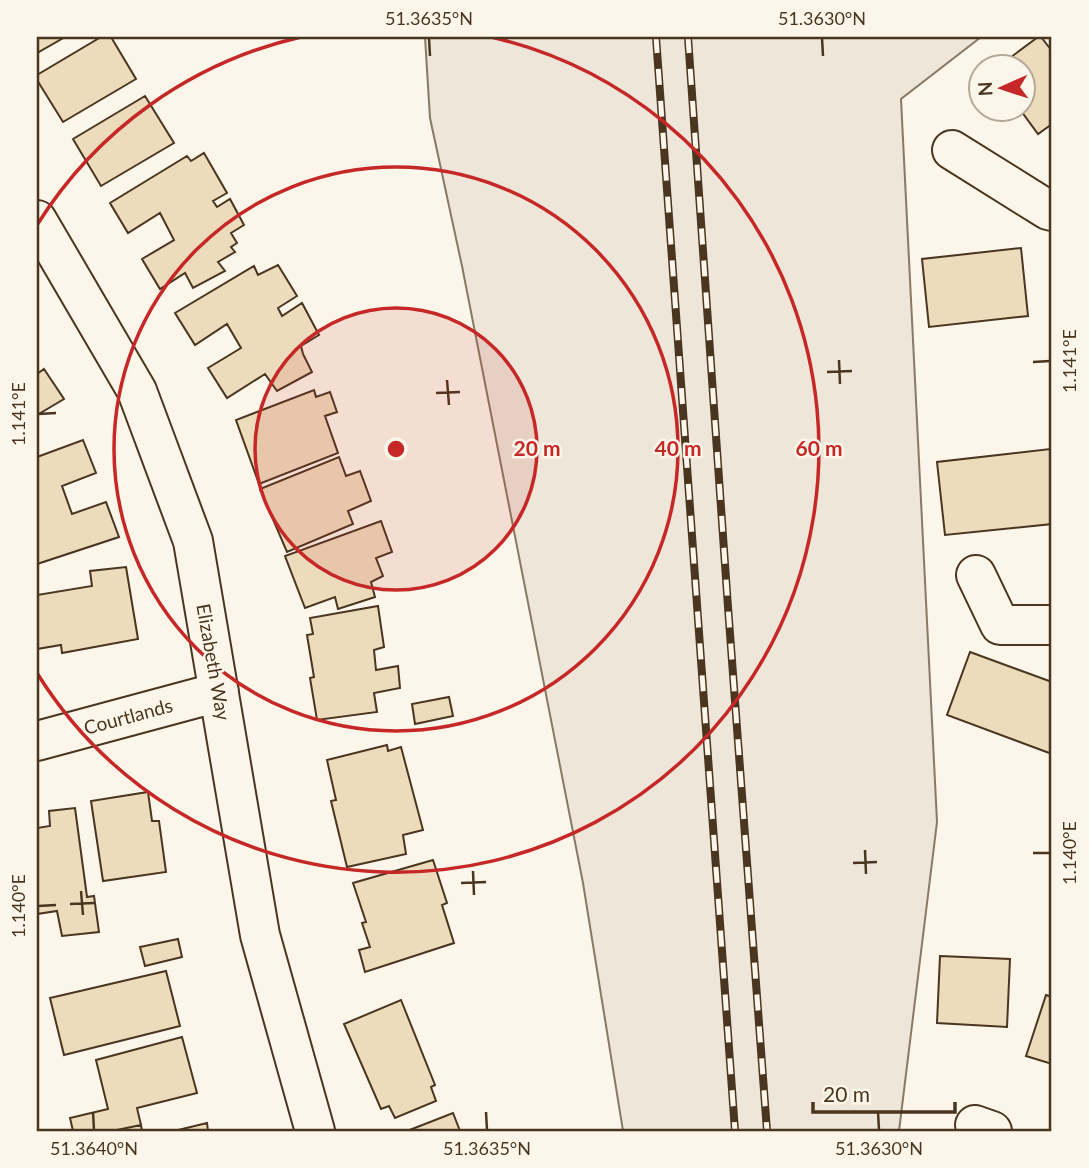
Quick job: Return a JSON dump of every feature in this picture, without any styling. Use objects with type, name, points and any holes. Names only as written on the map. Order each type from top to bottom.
[{"type":"street","points":[[952,150],[1052,211]]},
{"type":"street","name":"Elizabeth Way","points":[[37,220],[137,391],[193,541],[260,935],[315,1131]]},
{"type":"street","points":[[976,575],[1000,625],[1052,625]]},
{"type":"street","name":"Courtlands","points":[[37,741],[219,692]]},
{"type":"shaded area","points":[[425,37],[981,37],[901,99],[937,822],[899,1131],[623,1131],[583,883],[462,266],[430,118]]},
{"type":"building","points":[[37,37],[65,37],[37,53]]},
{"type":"building","points":[[101,37],[111,37],[136,79],[63,122],[37,80],[37,75]]},
{"type":"building","points":[[1038,37],[1041,37],[1052,51],[1052,124],[1038,134],[1029,122],[1036,122],[1036,52],[1018,52]]},
{"type":"building","points":[[145,96],[174,143],[101,186],[73,139]]},
{"type":"building","points":[[204,153],[227,193],[213,201],[217,207],[230,199],[244,225],[231,233],[237,243],[231,247],[235,252],[218,262],[225,271],[193,288],[185,273],[160,289],[142,259],[174,240],[160,213],[128,233],[110,203],[187,156],[191,161]]},
{"type":"building","points":[[1021,248],[1028,316],[929,327],[922,259]]},
{"type":"building","points":[[278,265],[297,296],[278,308],[282,316],[302,303],[319,335],[301,346],[312,372],[277,391],[265,374],[227,398],[208,368],[241,348],[227,324],[195,345],[175,313],[254,266],[258,275]]},
{"type":"building","points":[[44,369],[64,399],[37,415],[37,374]]},
{"type":"building","points":[[314,390],[316,397],[330,392],[337,412],[325,416],[338,453],[259,484],[236,420]]},
{"type":"building","points":[[83,440],[96,473],[62,486],[72,514],[106,502],[119,537],[37,564],[37,457]]},
{"type":"building","points":[[1050,449],[1052,524],[945,535],[937,462]]},
{"type":"building","points":[[339,457],[346,476],[360,471],[371,501],[348,511],[353,524],[287,552],[260,489]]},
{"type":"building","points":[[381,521],[392,552],[376,558],[383,576],[371,582],[375,597],[338,609],[335,597],[305,608],[285,556]]},
{"type":"building","points":[[126,567],[138,639],[62,653],[61,645],[37,649],[37,595],[92,586],[90,571]]},
{"type":"building","points":[[378,606],[384,647],[374,650],[376,670],[398,666],[400,688],[374,693],[377,712],[317,720],[307,635],[313,634],[310,618]]},
{"type":"building","points":[[970,652],[1052,682],[1052,754],[947,715]]},
{"type":"building","points":[[449,697],[453,716],[415,724],[412,704]]},
{"type":"building","points":[[387,745],[388,751],[401,747],[423,830],[403,835],[406,854],[347,867],[331,801],[336,800],[327,760]]},
{"type":"building","points":[[148,792],[152,821],[159,821],[166,872],[103,881],[91,801]]},
{"type":"building","points":[[75,808],[87,897],[94,896],[99,932],[62,936],[57,911],[37,914],[37,828],[50,826],[49,811]]},
{"type":"building","points":[[433,860],[447,903],[442,905],[454,943],[365,972],[359,950],[370,947],[362,923],[366,922],[353,883]]},
{"type":"building","points":[[178,939],[182,957],[145,966],[140,947]]},
{"type":"building","points":[[940,956],[1010,959],[1007,1027],[937,1023]]},
{"type":"building","points":[[166,971],[180,1026],[64,1055],[50,998]]},
{"type":"building","points":[[1046,995],[1052,997],[1052,1064],[1026,1056]]},
{"type":"building","points":[[401,1000],[435,1085],[431,1087],[436,1101],[395,1118],[389,1106],[381,1109],[344,1024]]},
{"type":"building","points":[[182,1037],[197,1093],[137,1108],[141,1125],[112,1131],[73,1131],[70,1118],[108,1109],[96,1060]]},
{"type":"building","points":[[453,1113],[460,1131],[407,1131]]},
{"type":"building","points":[[207,1123],[208,1131],[174,1131]]},
{"type":"building","points":[[141,1125],[142,1131],[112,1131]]},
{"type":"railway","points":[[656,37],[735,1131]]},
{"type":"railway","points":[[688,37],[767,1131]]}]
